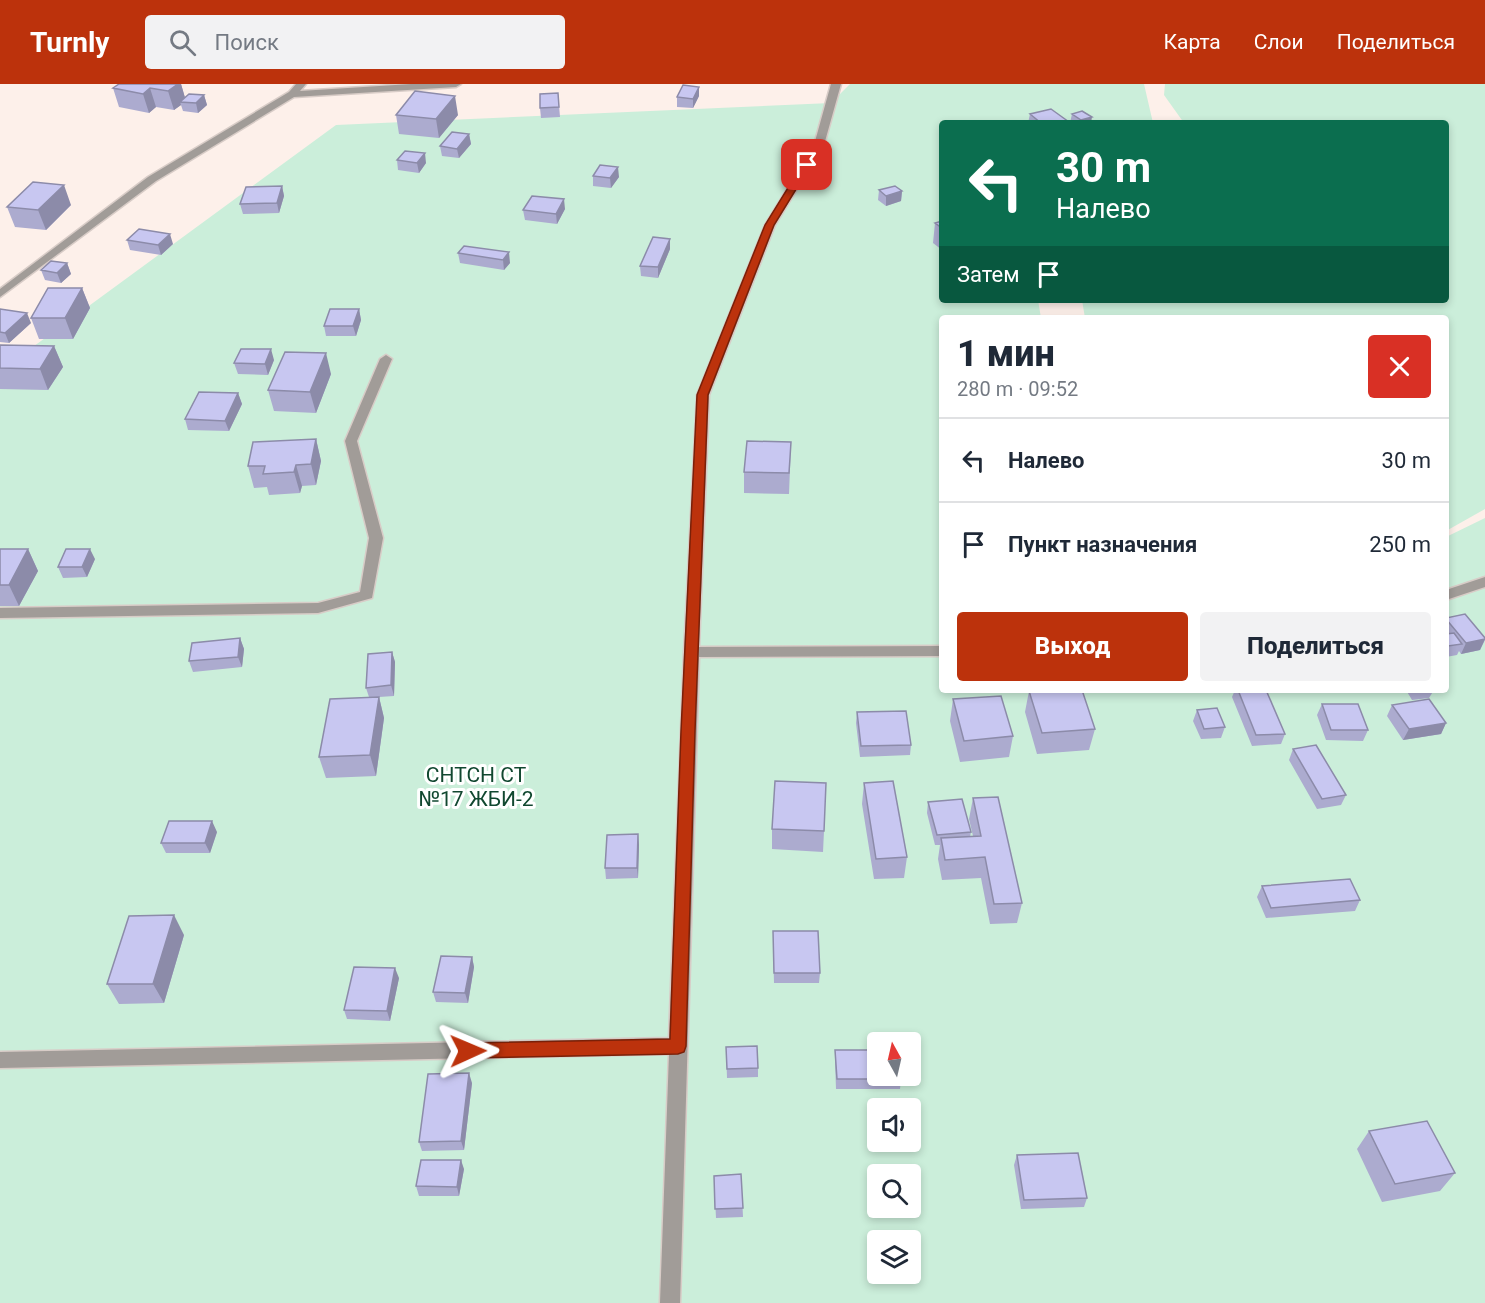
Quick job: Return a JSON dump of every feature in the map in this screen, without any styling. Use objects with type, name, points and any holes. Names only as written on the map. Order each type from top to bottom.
[{"type":"street","points":[[0,294],[152,179],[292,94],[301,84]]},
{"type":"street","points":[[292,94],[456,84]]},
{"type":"street","points":[[670,1303],[688,731],[703,395],[770,225],[819,145],[836,84]]},
{"type":"street","points":[[0,613],[318,608],[367,595],[376,538],[351,441],[386,359]]},
{"type":"street","points":[[1449,594],[1485,582]]},
{"type":"street","points":[[692,652],[939,651]]},
{"type":"street","points":[[0,1060],[678,1046]]},
{"type":"green space","name":"СНТСН СТ №17 ЖБИ-2","points":[[850,84],[1144,84],[1152,120],[939,120],[939,303],[1038,303],[1040,315],[939,315],[939,693],[1449,693],[1449,536],[1485,518],[1485,1303],[0,1303],[0,371],[336,125],[831,103]]},
{"type":"green space","points":[[1165,84],[1485,84],[1485,509],[1449,529],[1449,315],[1084,315],[1082,303],[1449,303],[1449,120],[1182,120],[1164,95]]},
{"type":"building","points":[[119,84],[178,84],[168,91],[150,88],[143,94],[113,88]]},
{"type":"building","points":[[683,85],[699,87],[693,99],[677,97]]},
{"type":"building","points":[[415,91],[455,96],[436,119],[396,115]]},
{"type":"building","points":[[558,93],[559,107],[540,108],[540,94]]},
{"type":"building","points":[[189,94],[204,95],[196,103],[180,102]]},
{"type":"building","points":[[1051,109],[1066,120],[1037,120],[1030,114]]},
{"type":"building","points":[[1082,111],[1092,117],[1081,120],[1072,114]]},
{"type":"building","points":[[452,132],[469,134],[457,149],[440,146]]},
{"type":"building","points":[[405,151],[425,153],[417,163],[397,160]]},
{"type":"building","points":[[600,165],[618,167],[610,178],[593,176]]},
{"type":"building","points":[[33,182],[64,185],[38,210],[7,207]]},
{"type":"building","points":[[282,186],[277,203],[240,204],[246,187]]},
{"type":"building","points":[[895,186],[902,191],[886,196],[879,190]]},
{"type":"building","points":[[532,196],[564,199],[556,214],[523,210]]},
{"type":"building","points":[[139,229],[170,234],[158,245],[127,240]]},
{"type":"building","points":[[653,237],[670,239],[658,267],[640,266]]},
{"type":"building","points":[[464,246],[509,252],[503,260],[458,253]]},
{"type":"building","points":[[51,261],[67,263],[57,273],[41,270]]},
{"type":"building","points":[[48,288],[82,288],[65,318],[31,318]]},
{"type":"building","points":[[0,309],[27,313],[5,333],[0,332]]},
{"type":"building","points":[[330,309],[359,309],[353,326],[324,326]]},
{"type":"building","points":[[0,345],[54,346],[40,369],[0,368]]},
{"type":"building","points":[[241,349],[271,349],[265,364],[234,363]]},
{"type":"building","points":[[285,352],[326,353],[310,392],[268,390]]},
{"type":"building","points":[[199,392],[238,393],[225,421],[185,419]]},
{"type":"building","points":[[316,439],[311,464],[296,465],[294,472],[263,474],[265,466],[248,466],[253,442]]},
{"type":"building","points":[[747,441],[791,442],[789,473],[744,472]]},
{"type":"building","points":[[0,549],[28,549],[9,585],[0,585]]},
{"type":"building","points":[[66,549],[90,549],[82,567],[58,567]]},
{"type":"building","points":[[1465,614],[1485,639],[1466,643],[1449,623],[1449,617]]},
{"type":"building","points":[[1454,633],[1462,644],[1449,646],[1449,634]]},
{"type":"building","points":[[240,638],[238,657],[189,661],[192,643]]},
{"type":"building","points":[[392,652],[391,685],[366,688],[368,654]]},
{"type":"building","points":[[1030,693],[1083,693],[1095,729],[1042,733]]},
{"type":"building","points":[[1239,693],[1267,693],[1285,734],[1256,735]]},
{"type":"building","points":[[1001,696],[1013,736],[964,741],[953,699]]},
{"type":"building","points":[[379,697],[370,755],[319,757],[330,699]]},
{"type":"building","points":[[1429,699],[1446,723],[1409,729],[1392,705]]},
{"type":"building","points":[[1322,704],[1358,704],[1368,730],[1331,730]]},
{"type":"building","points":[[1217,708],[1225,727],[1204,729],[1197,710]]},
{"type":"building","points":[[906,711],[911,745],[861,746],[857,712]]},
{"type":"building","points":[[1316,745],[1346,795],[1322,799],[1293,749]]},
{"type":"building","points":[[775,781],[826,783],[824,831],[772,829]]},
{"type":"building","points":[[893,781],[907,857],[876,859],[864,783]]},
{"type":"building","points":[[998,797],[1022,903],[994,904],[985,857],[945,860],[941,838],[981,836],[973,798]]},
{"type":"building","points":[[962,799],[971,832],[937,835],[928,802]]},
{"type":"building","points":[[169,821],[212,821],[205,843],[161,843]]},
{"type":"building","points":[[638,834],[637,868],[605,868],[607,835]]},
{"type":"building","points":[[1350,879],[1360,900],[1271,908],[1262,886]]},
{"type":"building","points":[[174,915],[153,984],[107,984],[129,916]]},
{"type":"building","points":[[773,931],[818,931],[820,973],[774,973]]},
{"type":"building","points":[[441,956],[472,957],[465,993],[433,992]]},
{"type":"building","points":[[354,967],[395,968],[387,1011],[344,1010]]},
{"type":"building","points":[[757,1046],[758,1068],[727,1069],[726,1047]]},
{"type":"building","points":[[835,1050],[867,1050],[867,1079],[837,1079]]},
{"type":"building","points":[[469,1073],[461,1141],[419,1142],[428,1074]]},
{"type":"building","points":[[1427,1121],[1455,1173],[1395,1184],[1369,1131]]},
{"type":"building","points":[[1078,1153],[1087,1198],[1024,1200],[1017,1155]]},
{"type":"building","points":[[421,1160],[461,1160],[457,1187],[416,1186]]},
{"type":"building","points":[[741,1174],[743,1208],[715,1209],[714,1176]]},
{"type":"route","points":[[468,1051],[678,1046],[688,731],[703,395],[770,225],[807,165]]}]
